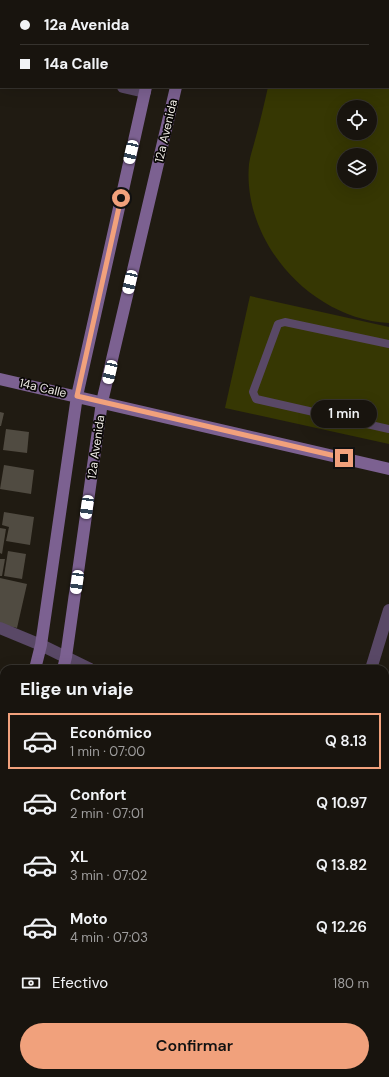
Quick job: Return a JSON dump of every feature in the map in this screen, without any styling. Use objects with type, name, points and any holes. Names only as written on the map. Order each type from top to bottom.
[{"type":"main road","name":"12a Avenida","points":[[64,665],[102,402],[176,88]]},
{"type":"main road","points":[[36,665],[42,645],[77,396],[145,89]]},
{"type":"main road","name":"14a Calle","points":[[0,379],[389,468]]},
{"type":"street","points":[[134,88],[145,89]]},
{"type":"street","points":[[372,665],[389,610]]},
{"type":"street","points":[[0,628],[42,645],[82,665]]},
{"type":"lane","points":[[389,344],[285,322],[278,324],[253,392],[256,399],[389,429]]},
{"type":"shaded area","points":[[268,88],[389,88],[389,323],[360,318],[333,307],[309,292],[287,271],[270,248],[257,221],[250,193],[249,164]]},
{"type":"shaded area","points":[[250,296],[389,327],[389,444],[225,408]]},
{"type":"building","points":[[0,412],[4,413],[1,426],[0,426]]},
{"type":"building","points":[[6,429],[29,432],[27,453],[3,450]]},
{"type":"building","points":[[4,465],[34,470],[31,494],[0,489]]},
{"type":"building","points":[[4,512],[34,517],[30,545],[6,541],[9,527],[2,525]]},
{"type":"building","points":[[0,528],[6,529],[2,554],[0,553]]},
{"type":"building","points":[[8,551],[26,554],[22,579],[4,576]]},
{"type":"building","points":[[0,559],[5,559],[2,576],[0,576]]},
{"type":"building","points":[[0,578],[27,584],[17,628],[0,624]]},
{"type":"route","points":[[121,198],[77,396],[344,458]]}]
